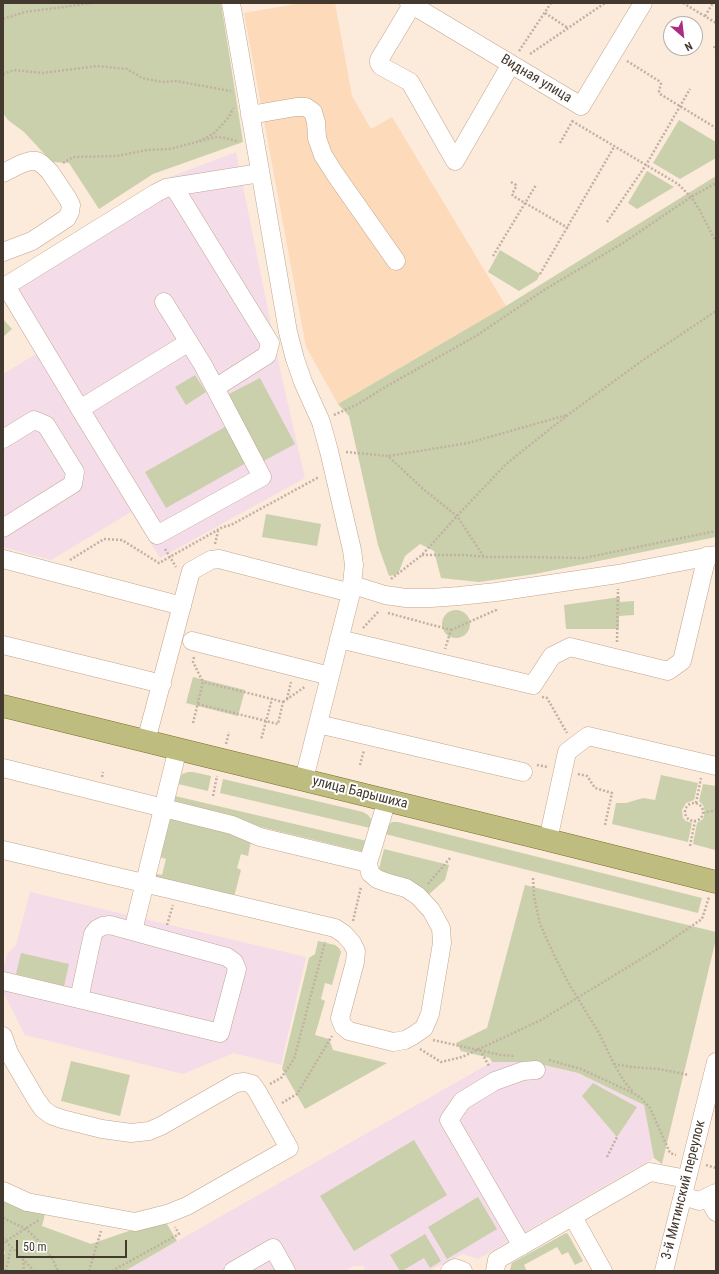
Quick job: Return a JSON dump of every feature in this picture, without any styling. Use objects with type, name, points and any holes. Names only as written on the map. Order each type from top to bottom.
[{"type":"main road","name":"улица Барышиха","points":[[3,706],[548,840],[712,890]]},
{"type":"street","points":[[231,3],[288,332],[295,359],[303,382],[321,422],[329,450],[352,550],[354,565],[344,640],[326,675],[318,724],[304,779]]},
{"type":"street","name":"Видная улица","points":[[410,4],[581,106],[642,3]]},
{"type":"street","points":[[410,4],[379,60],[379,63],[381,66],[410,82],[455,161],[511,64]]},
{"type":"street","points":[[250,115],[296,107],[306,108],[312,112],[316,122],[317,138],[323,154],[334,174],[396,261]]},
{"type":"street","points":[[3,173],[21,164],[30,161],[37,161],[43,164],[50,172],[71,205],[67,218],[32,241],[3,252]]},
{"type":"street","points":[[164,302],[215,388],[262,477],[157,535],[6,286],[166,188],[260,173]]},
{"type":"street","points":[[174,187],[270,343],[267,355],[215,388]]},
{"type":"street","points":[[80,409],[189,342]]},
{"type":"street","points":[[3,438],[34,420],[46,425],[75,472],[73,484],[3,528]]},
{"type":"street","points":[[146,741],[191,571],[211,560],[219,559],[385,595],[406,598],[431,598],[496,592],[618,574],[711,555],[682,661],[668,671],[570,646],[552,656],[533,685],[344,640]]},
{"type":"street","points":[[3,559],[182,606]]},
{"type":"street","points":[[192,641],[326,675]]},
{"type":"street","points":[[3,645],[162,684]]},
{"type":"street","points":[[318,724],[522,772]]},
{"type":"street","points":[[548,840],[567,752],[588,736],[710,765]]},
{"type":"street","points":[[132,931],[178,748]]},
{"type":"street","points":[[3,768],[232,825],[260,837],[369,868],[377,878],[406,888],[418,896],[431,910],[441,928],[442,943],[430,1014],[424,1028],[410,1038],[393,1042],[349,1031],[343,1026],[340,1018],[355,962],[356,951],[352,943],[337,931],[3,850]]},
{"type":"street","points":[[369,868],[387,800]]},
{"type":"street","points":[[3,981],[220,1033],[236,969],[234,962],[227,957],[110,925],[103,926],[97,929],[93,934],[79,999]]},
{"type":"street","points":[[3,1036],[9,1053],[36,1099],[44,1109],[52,1115],[62,1119],[102,1129],[131,1133],[149,1131],[161,1126],[236,1083],[244,1082],[252,1084],[257,1091],[289,1148],[187,1206],[167,1214],[135,1222],[27,1202],[3,1191]]},
{"type":"street","name":"3-й Митинский переулок","points":[[664,1271],[716,1062]]},
{"type":"street","points":[[522,1246],[449,1120],[462,1101],[496,1081],[539,1064]]},
{"type":"street","points":[[495,1271],[497,1260],[650,1172],[685,1188],[699,1201],[713,1201]]},
{"type":"street","points":[[573,1217],[603,1271]]},
{"type":"street","points":[[233,1271],[273,1248],[286,1271]]},
{"type":"street","points":[[450,1271],[455,1268],[464,1271]]},
{"type":"path","points":[[3,19],[25,12],[93,3]]},
{"type":"path","points":[[511,64],[551,3]]},
{"type":"path","points":[[530,54],[605,3]]},
{"type":"path","points":[[683,3],[716,23]]},
{"type":"path","points":[[705,16],[714,3]]},
{"type":"path","points":[[545,13],[568,28]]},
{"type":"path","points":[[714,48],[716,44]]},
{"type":"path","points":[[613,52],[659,81],[661,84],[659,91],[660,94],[716,128]]},
{"type":"path","points":[[3,74],[14,70],[43,73],[97,66],[127,69],[142,78],[162,82],[176,81],[238,92]]},
{"type":"path","points":[[607,222],[646,165],[690,90]]},
{"type":"path","points":[[63,163],[73,156],[117,156],[147,150],[170,149],[199,140],[213,134],[229,117],[234,106]]},
{"type":"path","points":[[560,143],[581,106]]},
{"type":"path","points":[[566,118],[678,184],[699,209],[716,242]]},
{"type":"path","points":[[199,140],[216,137],[226,138],[241,143]]},
{"type":"path","points":[[540,274],[615,147]]},
{"type":"path","points":[[511,182],[516,185],[512,194],[513,196],[568,228]]},
{"type":"path","points":[[321,422],[358,404],[476,336],[544,290],[623,243],[690,198],[716,183]]},
{"type":"path","points":[[493,256],[536,185]]},
{"type":"path","points":[[379,611],[376,602],[376,592],[422,555],[506,464],[569,414],[643,360],[716,311]]},
{"type":"path","points":[[329,450],[388,456],[468,443],[569,414]]},
{"type":"path","points":[[388,456],[422,488],[457,516],[484,557]]},
{"type":"path","points":[[422,555],[584,558],[716,531]]},
{"type":"path","points":[[168,554],[177,569]]},
{"type":"path","points":[[616,658],[618,574]]},
{"type":"path","points":[[344,640],[379,611]]},
{"type":"path","points":[[379,611],[451,630],[490,612]]},
{"type":"path","points":[[441,663],[451,630]]},
{"type":"path","points":[[193,662],[203,682],[193,723]]},
{"type":"path","points":[[198,704],[278,724],[283,702],[326,675]]},
{"type":"path","points":[[203,682],[283,702]]},
{"type":"path","points":[[533,685],[539,697],[547,698],[575,746]]},
{"type":"path","points":[[261,740],[272,699]]},
{"type":"path","points":[[226,744],[229,732]]},
{"type":"path","points":[[522,772],[538,765],[587,776],[595,788],[612,793],[604,825]]},
{"type":"path","points":[[696,803],[710,765]]},
{"type":"path","points":[[214,796],[218,775]]},
{"type":"path","points":[[690,846],[695,821],[700,818],[702,813],[701,807],[696,803],[688,805],[685,813],[687,818],[695,821]]},
{"type":"path","points":[[702,813],[716,810]]},
{"type":"path","points":[[418,896],[451,857]]},
{"type":"path","points":[[257,1091],[281,1078],[294,1059],[337,931],[352,923],[362,885],[369,868]]},
{"type":"path","points":[[533,878],[534,896],[540,924],[554,955],[599,1033],[614,1064],[633,1093]]},
{"type":"path","points":[[410,1038],[441,1062],[462,1057],[479,1050],[542,1020],[577,997],[659,948],[702,919],[712,890]]},
{"type":"path","points":[[164,939],[177,891]]},
{"type":"path","points":[[268,1110],[297,1094],[333,1035],[343,1026]]},
{"type":"path","points":[[410,1038],[501,1055],[522,1057]]},
{"type":"path","points":[[539,1064],[581,1069],[641,1098],[650,1108],[670,1153]]},
{"type":"path","points":[[614,1064],[659,1069],[689,1075]]},
{"type":"path","points":[[607,1157],[617,1137]]},
{"type":"path","points":[[702,1164],[716,1168]]},
{"type":"path","points":[[4,1242],[39,1220],[45,1205]]},
{"type":"path","points":[[112,1271],[180,1234],[167,1214]]},
{"type":"path","points":[[89,1271],[105,1216]]},
{"type":"path","points":[[3,1218],[26,1229],[42,1244],[52,1258],[58,1271]]},
{"type":"path","points":[[3,1238],[4,1242],[12,1247],[34,1271]]},
{"type":"path","points":[[6,1271],[12,1247]]},
{"type":"path","points":[[22,1259],[24,1271]]},
{"type":"path","points":[[119,1271],[120,1267]]},
{"type":"shaded area","points":[[302,3],[335,3],[352,96],[371,129],[392,117],[506,306],[338,404],[306,347],[244,13]]},
{"type":"shaded area","points":[[236,152],[281,374],[305,478],[160,558],[131,512],[51,560],[3,547],[3,374],[36,354],[3,300],[3,279],[157,182]]},
{"type":"shaded area","points":[[30,892],[306,957],[281,1065],[234,1053],[183,1074],[25,1035],[3,992],[3,971],[7,954],[16,945]]},
{"type":"shaded area","points":[[492,1062],[531,1062],[578,1073],[644,1105],[654,1158],[478,1259],[463,1254],[429,1271],[366,1271],[363,1266],[354,1266],[345,1271],[125,1271]]},
{"type":"green space","points":[[3,3],[221,3],[243,142],[153,174],[99,209],[69,163],[52,162],[24,132],[8,120],[3,113]]},
{"type":"green space","points":[[679,120],[716,142],[716,158],[680,179],[653,163]]},
{"type":"green space","points":[[647,171],[674,187],[637,209],[628,203]]},
{"type":"green space","points":[[716,176],[716,537],[535,574],[479,582],[441,578],[434,551],[420,544],[405,556],[398,574],[389,576],[378,545],[349,416],[338,404],[506,306]]},
{"type":"green space","points":[[500,250],[540,274],[537,280],[519,291],[488,272]]},
{"type":"green space","points":[[3,319],[12,329],[3,337]]},
{"type":"green space","points":[[195,375],[206,392],[186,405],[175,387]]},
{"type":"green space","points":[[260,378],[295,444],[260,463],[225,396]]},
{"type":"green space","points":[[225,427],[246,463],[166,508],[145,472]]},
{"type":"green space","points":[[266,514],[321,524],[317,546],[262,537]]},
{"type":"green space","points":[[620,597],[620,602],[634,601],[634,615],[619,616],[619,629],[566,629],[564,605]]},
{"type":"green space","points":[[456,610],[466,614],[470,624],[466,634],[456,638],[446,634],[442,624],[446,614]]},
{"type":"green space","points":[[193,677],[245,690],[238,716],[186,703]]},
{"type":"green space","points":[[188,772],[211,776],[208,791],[178,784],[182,774]]},
{"type":"green space","points":[[661,775],[698,783],[694,800],[686,803],[682,810],[683,818],[692,823],[688,842],[612,824],[616,803],[626,803],[643,798],[655,800]]},
{"type":"green space","points":[[223,779],[363,812],[371,819],[370,828],[220,793]]},
{"type":"green space","points":[[703,784],[716,786],[715,850],[693,844],[697,823],[703,819],[705,812],[703,805],[699,801]]},
{"type":"green space","points":[[175,796],[367,841],[364,852],[261,827],[234,816],[174,801]]},
{"type":"green space","points":[[171,817],[216,827],[251,841],[248,856],[241,854],[237,868],[241,870],[234,897],[155,878],[156,874],[162,875],[166,859],[160,857]]},
{"type":"green space","points":[[392,822],[398,822],[702,898],[698,913],[385,834],[388,826]]},
{"type":"green space","points":[[384,849],[449,865],[445,880],[427,896],[381,873],[379,869]]},
{"type":"green space","points":[[525,885],[716,932],[716,939],[662,1164],[654,1158],[644,1105],[578,1073],[531,1062],[492,1062],[490,1058],[461,1051],[456,1043],[487,1028]]},
{"type":"green space","points":[[318,941],[335,945],[341,952],[332,985],[325,983],[321,999],[325,1001],[315,1035],[329,1039],[333,1050],[387,1063],[305,1109],[282,1069],[309,958],[315,954]]},
{"type":"green space","points":[[21,953],[69,964],[64,986],[16,974]]},
{"type":"green space","points":[[71,1061],[130,1075],[120,1116],[61,1101]]},
{"type":"green space","points":[[593,1083],[637,1107],[617,1137],[582,1096]]},
{"type":"green space","points":[[414,1140],[447,1195],[354,1251],[320,1196]]},
{"type":"green space","points":[[478,1197],[497,1229],[447,1259],[428,1227]]},
{"type":"green space","points":[[3,1199],[45,1214],[42,1226],[91,1244],[164,1219],[177,1241],[125,1271],[3,1271],[3,1259],[5,1252],[3,1249]]},
{"type":"green space","points":[[566,1233],[583,1261],[575,1265],[568,1252],[562,1255],[557,1247],[524,1265],[527,1271],[511,1271],[510,1269],[512,1263]]},
{"type":"green space","points":[[425,1234],[441,1261],[430,1268],[424,1258],[400,1271],[390,1255]]}]
